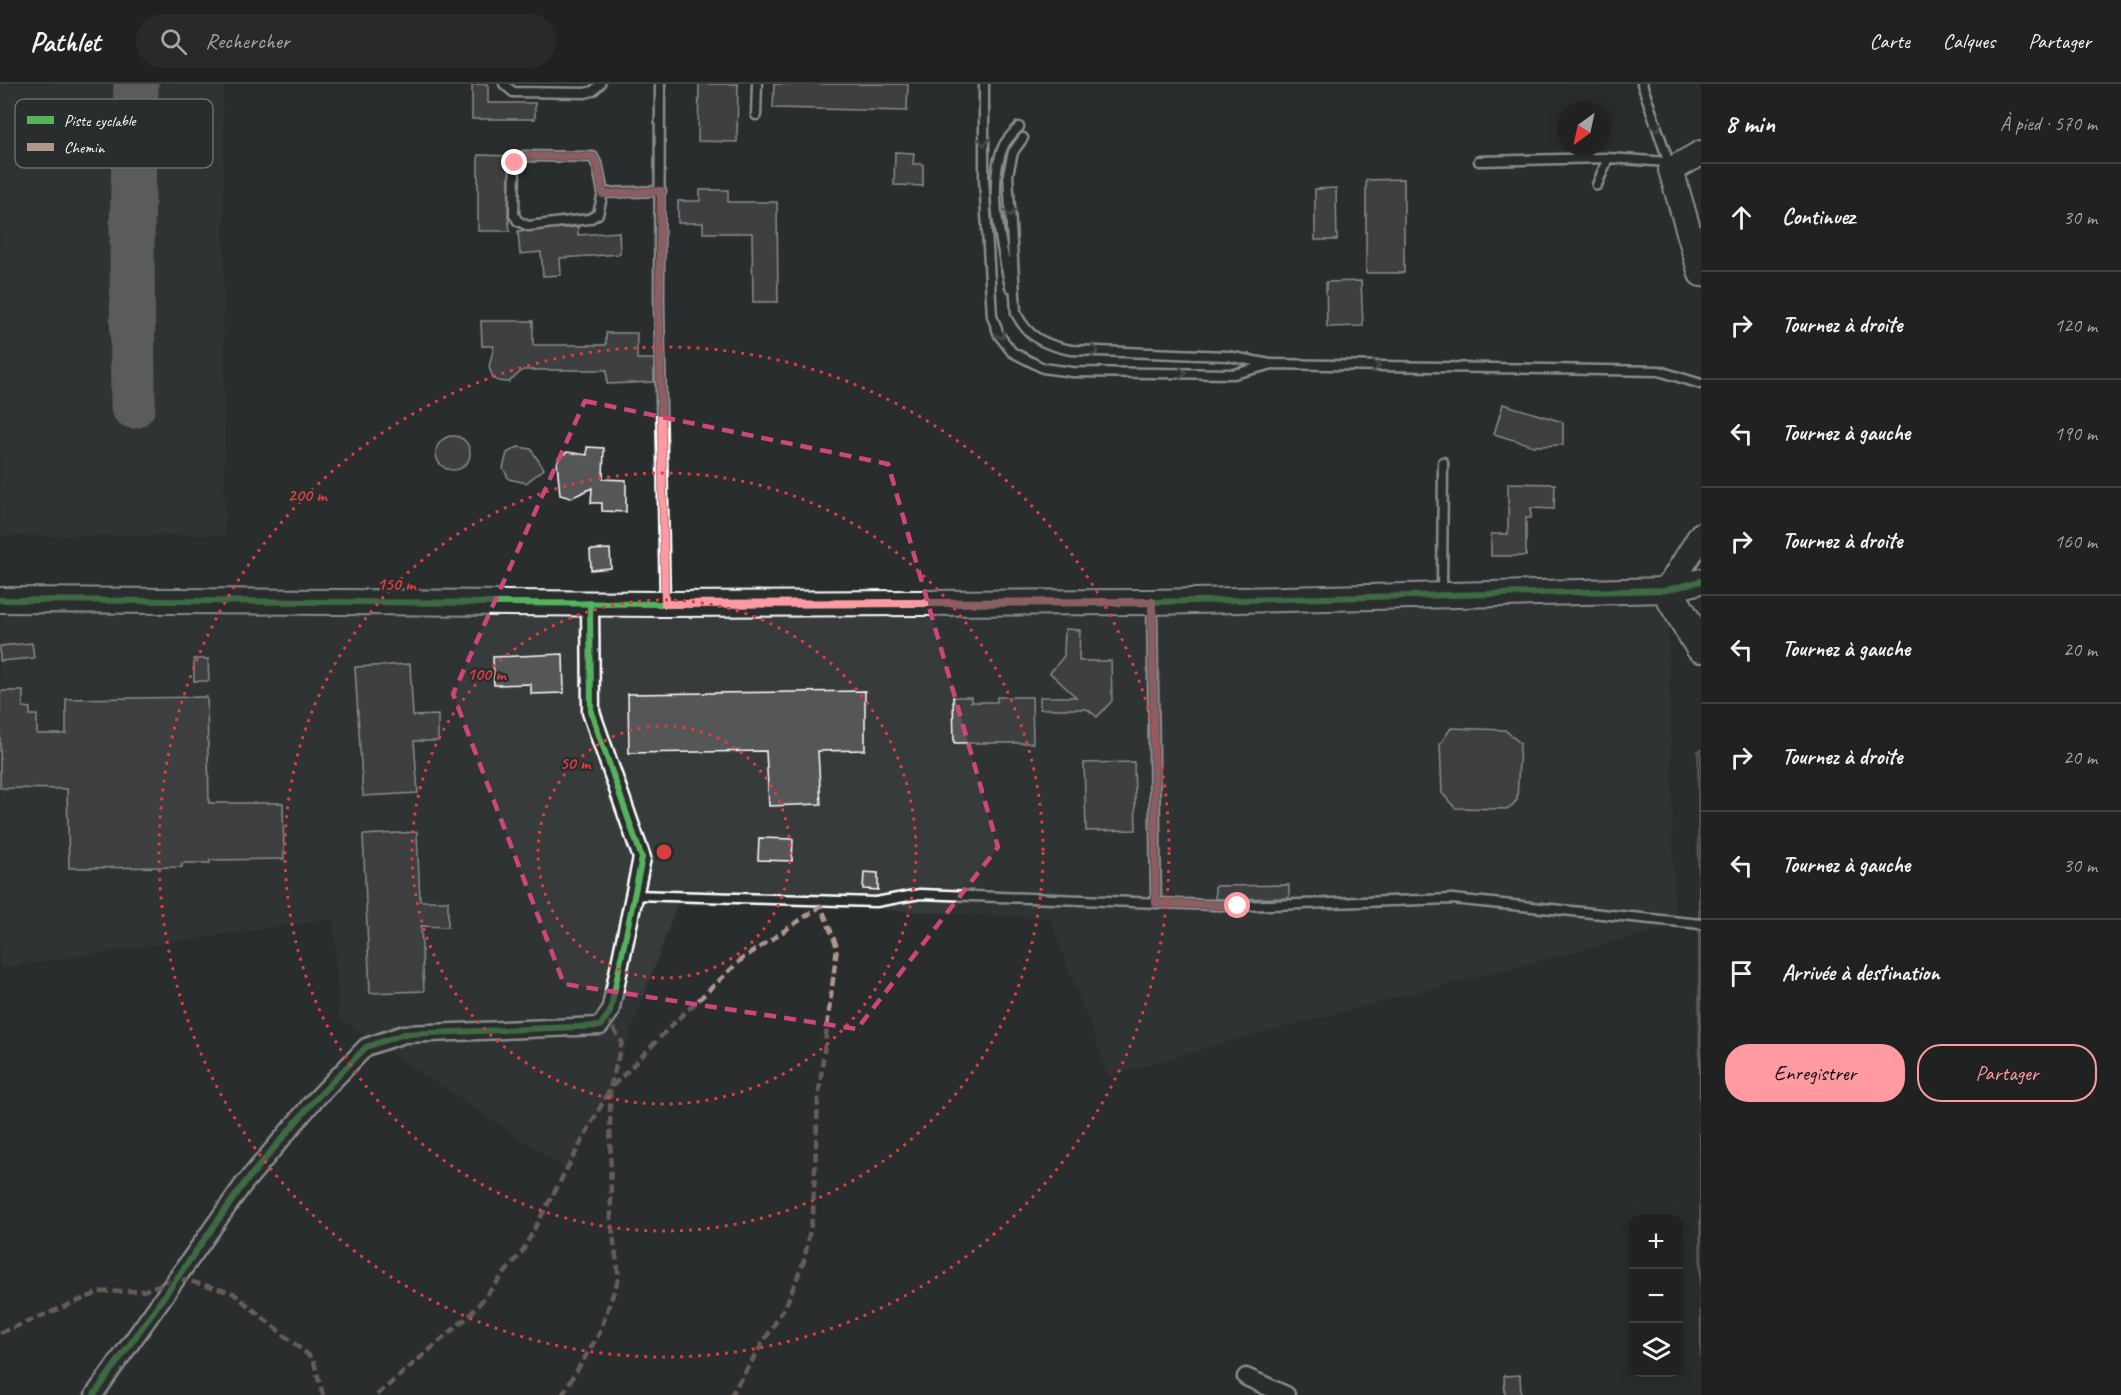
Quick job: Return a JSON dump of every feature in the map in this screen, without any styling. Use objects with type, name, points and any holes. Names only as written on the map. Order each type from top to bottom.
[{"type":"highway","points":[[1667,590],[1701,647]]},
{"type":"street","points":[[1701,153],[1670,166],[1701,274]]},
{"type":"street","points":[[1667,590],[1701,535]]},
{"type":"street","points":[[0,600],[665,604],[1152,602],[1667,590],[1701,581]]},
{"type":"street","points":[[1667,590],[1701,599]]},
{"type":"street","points":[[94,1395],[243,1185],[312,1103],[366,1047],[404,1034],[600,1026],[610,1012],[642,858],[591,712],[590,603]]},
{"type":"street","points":[[1246,1377],[1286,1395]]},
{"type":"lane","points":[[504,84],[513,92],[585,93],[593,91],[600,84]]},
{"type":"lane","points":[[660,84],[659,301],[665,604]]},
{"type":"lane","points":[[756,115],[757,84]]},
{"type":"lane","points":[[1479,161],[1608,158],[1670,166],[1642,84]]},
{"type":"lane","points":[[983,85],[984,178],[992,316],[999,335],[1012,352],[1043,368],[1071,372],[1234,374],[1272,364]]},
{"type":"lane","points":[[1019,127],[1005,144],[998,164],[1001,245],[1016,313],[1023,327],[1034,338],[1052,346],[1071,350],[1228,356],[1272,364],[1659,371],[1688,377],[1701,384]]},
{"type":"lane","points":[[1016,313],[1008,164],[1023,138]]},
{"type":"lane","points":[[524,156],[593,157],[598,166],[603,194],[598,214],[589,219],[528,226],[518,221],[514,215],[515,163],[524,156]]},
{"type":"lane","points":[[1598,185],[1608,158]]},
{"type":"lane","points":[[603,194],[661,191]]},
{"type":"lane","points":[[1442,595],[1443,462]]},
{"type":"lane","points":[[1152,602],[1156,903]]},
{"type":"lane","points":[[634,895],[876,902],[920,894],[1238,906],[1452,899],[1701,924]]},
{"type":"highlighted area","points":[[585,401],[888,464],[998,847],[857,1029],[564,984],[453,694]]},
{"type":"shaded area","points":[[0,84],[223,84],[225,535],[0,536]]},
{"type":"shaded area","points":[[1667,590],[1675,926],[1249,1036],[1109,1076],[1050,919],[821,906],[677,905],[610,1089],[568,1170],[339,1018],[334,918],[0,968],[0,599]]},
{"type":"shaded area","points":[[1701,750],[1701,1395],[1698,751]]},
{"type":"building","points":[[472,84],[488,84],[488,103],[535,103],[535,119],[472,119]]},
{"type":"building","points":[[699,84],[738,84],[737,142],[698,141]]},
{"type":"building","points":[[774,84],[908,84],[907,111],[773,108]]},
{"type":"building","points":[[895,152],[914,153],[913,164],[923,164],[923,186],[894,185]]},
{"type":"building","points":[[478,155],[510,156],[508,215],[510,231],[478,231]]},
{"type":"building","points":[[1404,179],[1404,273],[1366,273],[1366,180]]},
{"type":"building","points":[[1336,188],[1337,240],[1315,240],[1315,189]]},
{"type":"building","points":[[700,190],[728,190],[728,202],[777,202],[778,302],[753,302],[752,233],[703,233],[703,223],[678,223],[678,201],[700,201]]},
{"type":"building","points":[[578,227],[578,235],[619,232],[620,254],[560,258],[561,275],[543,276],[541,252],[520,254],[518,231]]},
{"type":"building","points":[[1361,281],[1363,326],[1327,327],[1326,282]]},
{"type":"building","points":[[481,321],[533,321],[533,345],[606,345],[606,333],[637,333],[637,359],[654,359],[654,382],[607,384],[607,370],[523,370],[509,382],[498,381],[493,378],[489,367],[494,346],[482,346]]},
{"type":"building","points":[[1503,404],[1563,422],[1563,445],[1534,446],[1494,434]]},
{"type":"building","points":[[453,436],[465,441],[470,453],[465,465],[453,470],[441,465],[436,453],[441,441]]},
{"type":"building","points":[[518,447],[531,449],[544,469],[526,483],[509,479],[503,468],[507,453]]},
{"type":"building","points":[[587,447],[604,448],[603,479],[626,480],[626,512],[602,511],[602,503],[591,503],[592,488],[571,498],[560,495],[557,462],[560,456],[567,452],[587,455]]},
{"type":"building","points":[[1508,483],[1555,484],[1554,509],[1531,508],[1531,518],[1526,518],[1526,556],[1491,556],[1491,534],[1508,534]]},
{"type":"building","points":[[610,549],[611,568],[591,570],[590,550]]},
{"type":"building","points":[[1065,629],[1080,630],[1079,661],[1111,661],[1112,701],[1097,717],[1087,709],[1040,709],[1040,697],[1076,697],[1050,673],[1064,656]]},
{"type":"building","points":[[32,643],[34,658],[0,661],[0,646]]},
{"type":"building","points":[[563,654],[564,693],[531,694],[531,684],[494,685],[493,657]]},
{"type":"building","points":[[194,659],[208,659],[209,681],[194,681]]},
{"type":"building","points":[[410,664],[413,716],[438,715],[438,741],[414,741],[418,793],[363,796],[355,667]]},
{"type":"building","points":[[0,691],[23,691],[23,707],[30,708],[30,715],[37,715],[37,734],[66,734],[66,699],[207,697],[209,803],[283,803],[284,859],[210,860],[210,863],[182,863],[182,867],[69,868],[67,789],[0,788]]},
{"type":"building","points":[[865,691],[865,750],[818,751],[821,804],[769,806],[766,751],[629,753],[628,694]]},
{"type":"building","points":[[953,697],[971,697],[971,702],[997,702],[997,697],[1032,697],[1033,743],[954,743]]},
{"type":"building","points":[[1451,728],[1505,730],[1520,743],[1517,800],[1509,809],[1455,808],[1442,793],[1440,744]]},
{"type":"building","points":[[1134,762],[1136,830],[1086,831],[1084,763]]},
{"type":"building","points":[[417,832],[420,901],[448,901],[448,927],[421,926],[424,991],[370,993],[363,835]]},
{"type":"building","points":[[759,838],[793,839],[792,861],[758,860]]},
{"type":"building","points":[[864,872],[878,873],[878,890],[863,889]]},
{"type":"building","points":[[1289,885],[1289,898],[1215,899],[1215,886]]},
{"type":"building","points":[[1520,1375],[1521,1395],[1505,1395],[1504,1376]]},
{"type":"taxiway","points":[[136,84],[136,99]]},
{"type":"taxiway","points":[[133,406],[134,168]]},
{"type":"marked path","points":[[562,1395],[599,1334],[619,1277],[611,1221],[610,1089],[674,1023],[742,959],[821,906],[837,947],[818,1100],[813,1214],[804,1261],[786,1305],[731,1395]]},
{"type":"marked path","points":[[377,1395],[470,1315],[522,1252],[610,1089],[622,1042],[606,1018]]},
{"type":"marked path","points":[[0,1333],[100,1292],[143,1291],[178,1278],[233,1293],[313,1359],[323,1395]]},
{"type":"cycle path","points":[[0,600],[665,604],[1152,602],[1667,590],[1701,581]]},
{"type":"cycle path","points":[[94,1395],[243,1185],[312,1103],[366,1047],[404,1034],[600,1026],[610,1012],[642,858],[591,712],[590,603]]},
{"type":"route","points":[[515,163],[524,156],[593,157],[598,166],[603,194],[661,191],[659,301],[665,604],[1152,602],[1156,903],[1238,906]]}]
